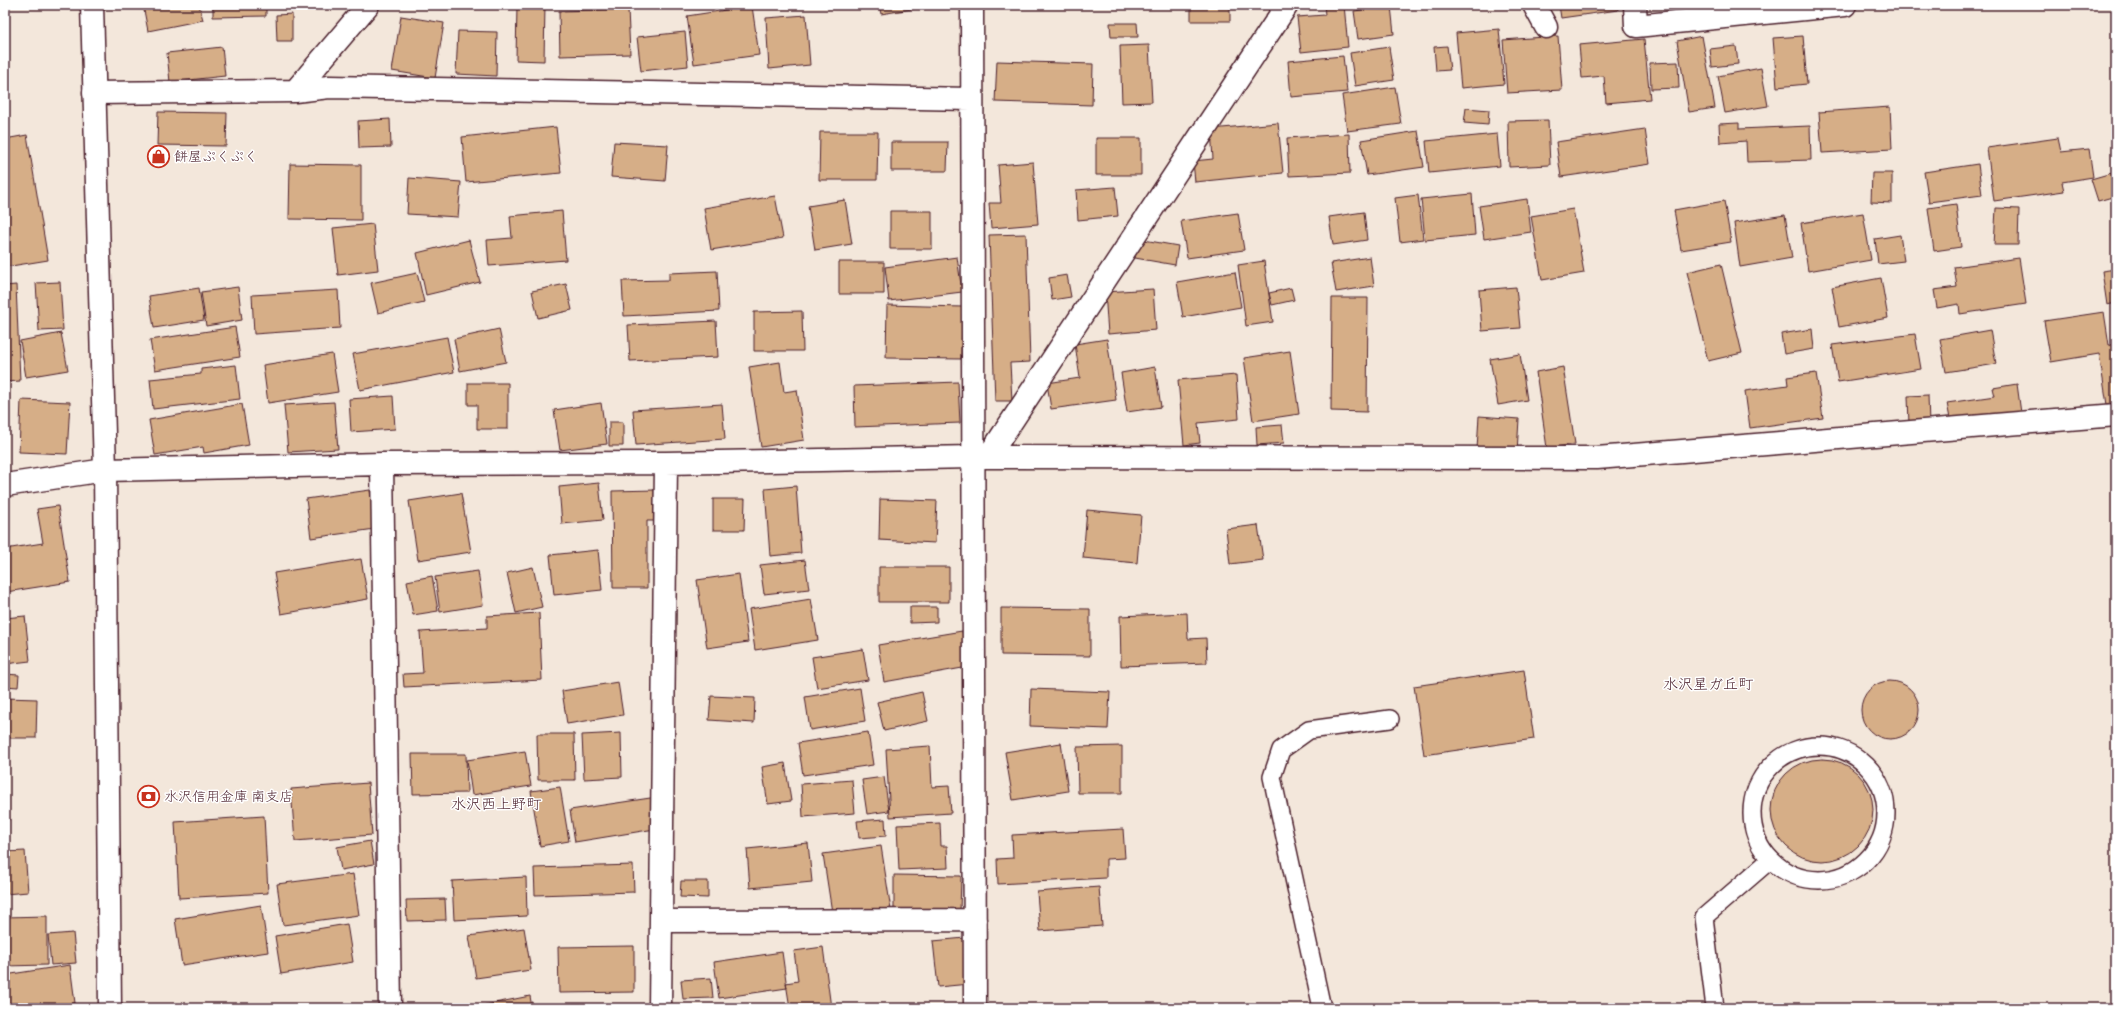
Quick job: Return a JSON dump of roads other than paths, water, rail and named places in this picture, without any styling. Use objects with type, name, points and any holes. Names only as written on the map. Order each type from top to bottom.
[{"type":"street","points":[[92,5],[105,470],[110,1008]]},
{"type":"street","points":[[295,91],[368,5]]},
{"type":"street","points":[[972,5],[971,99],[980,457],[975,1008]]},
{"type":"street","points":[[980,457],[1287,5]]},
{"type":"street","points":[[1534,5],[1546,27]]},
{"type":"street","points":[[1635,5],[1636,26],[1846,5]]},
{"type":"street","points":[[94,93],[295,91],[330,87],[971,99]]},
{"type":"street","points":[[5,485],[105,470],[382,464],[666,463],[980,457],[1596,458],[2116,415]]},
{"type":"street","points":[[660,1008],[666,463]]},
{"type":"street","points":[[382,464],[390,1008]]},
{"type":"street","points":[[661,921],[975,920]]},
{"type":"lane","points":[[1322,1008],[1272,777],[1281,750],[1309,730],[1390,720]]},
{"type":"lane","points":[[1818,746],[1839,749],[1859,759],[1874,774],[1883,794],[1886,816],[1882,837],[1871,855],[1854,871],[1833,879],[1810,880],[1789,874],[1770,860],[1758,842],[1752,820],[1753,797],[1762,777],[1777,761],[1796,750],[1818,746]]},
{"type":"lane","points":[[1715,1008],[1704,916],[1770,860]]},
{"type":"place","name":"餅屋ぷくぷく","points":[[159,156]]},
{"type":"place","name":"水沢信用金庫 南支店","points":[[149,796]]},
{"type":"district","name":"水沢星ガ丘町","points":[[1708,684]]},
{"type":"district","name":"水沢西上野町","points":[[496,804]]}]
